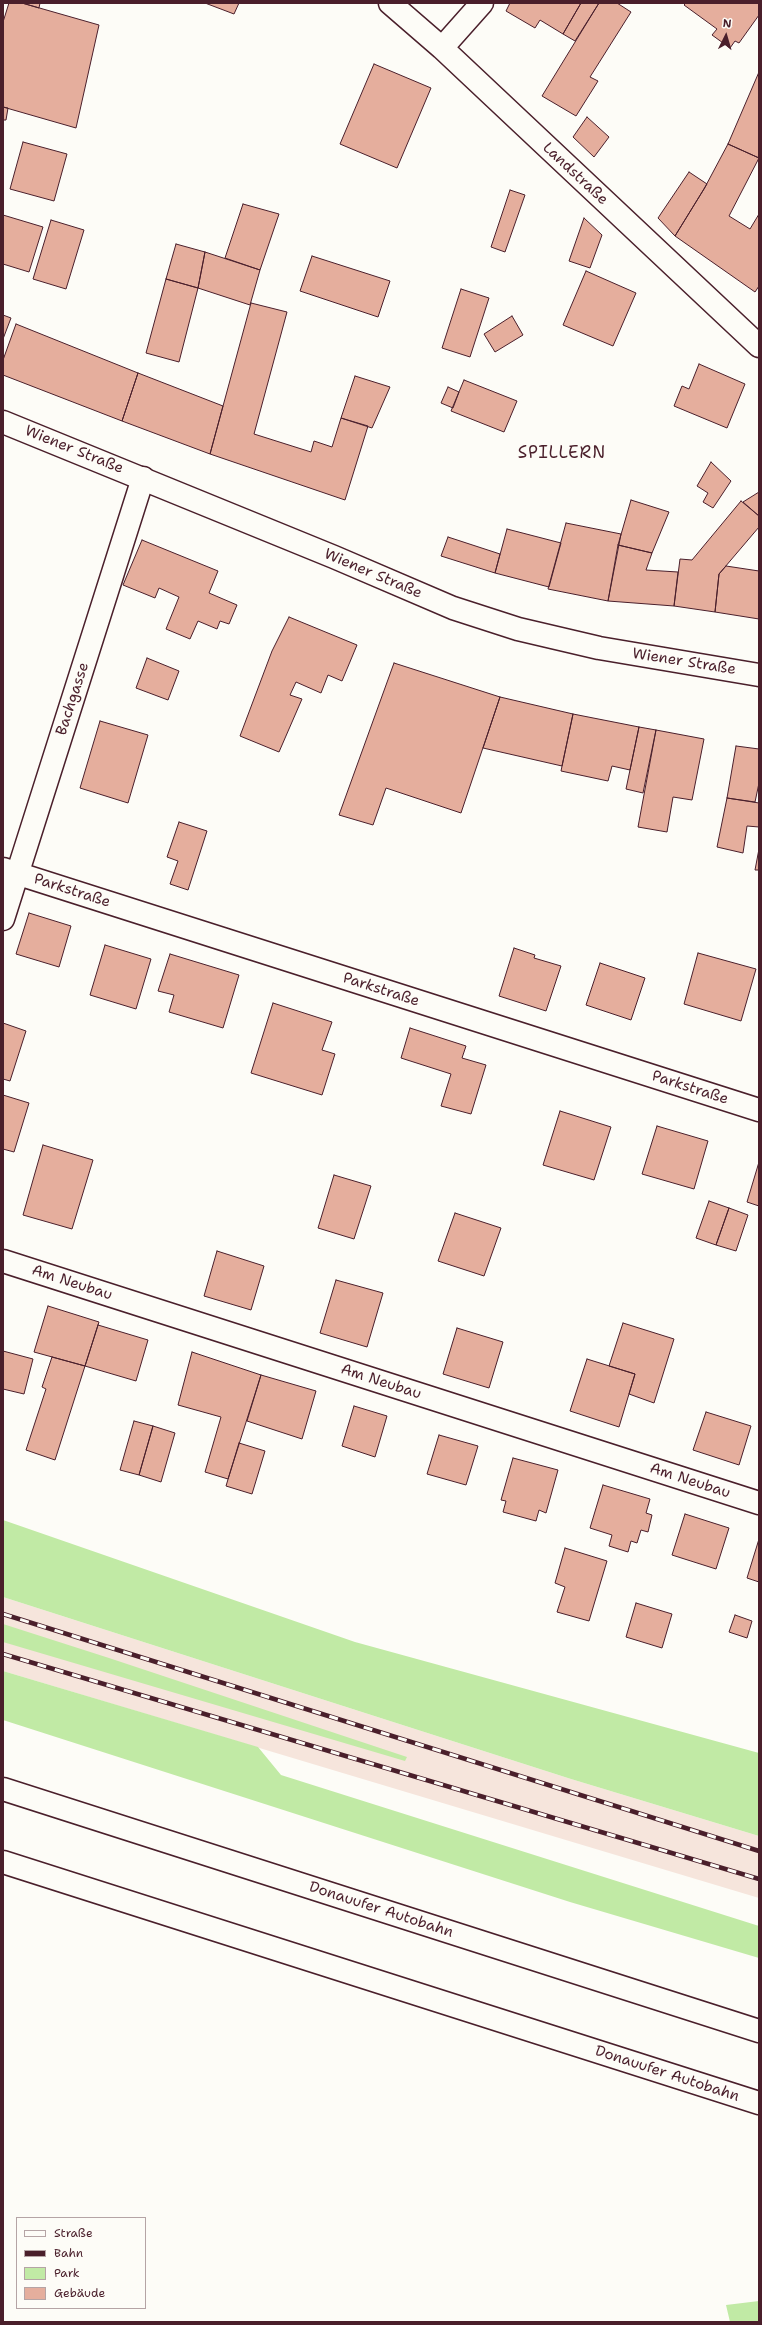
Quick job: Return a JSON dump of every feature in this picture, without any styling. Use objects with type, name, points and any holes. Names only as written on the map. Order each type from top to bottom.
[{"type":"main road","name":"Landstraße","points":[[390,3],[442,48],[759,346]]},
{"type":"main road","points":[[442,48],[482,3]]},
{"type":"main road","name":"Wiener Straße","points":[[3,422],[143,478],[453,608],[510,626],[600,648],[759,675]]},
{"type":"main road","name":"Bachgasse","points":[[3,920],[10,872],[143,478]]},
{"type":"main road","name":"Parkstraße","points":[[10,872],[759,1110]]},
{"type":"main road","name":"Am Neubau","points":[[3,1261],[759,1503]]},
{"type":"main road","name":"Donauufer Autobahn","points":[[3,1789],[759,2031]]},
{"type":"main road","name":"Donauufer Autobahn","points":[[3,1862],[759,2103]]},
{"type":"shaded area","points":[[3,1597],[571,1779],[759,1836],[759,1898],[3,1671]]},
{"type":"green space","points":[[3,1520],[355,1642],[759,1753],[759,1836],[571,1779],[3,1597]]},
{"type":"green space","points":[[3,1624],[407,1757],[405,1761],[3,1642]]},
{"type":"green space","points":[[3,1671],[258,1747],[281,1775],[759,1926],[759,1958],[570,1902],[3,1720]]},
{"type":"green space","points":[[759,2301],[759,2322],[730,2322],[726,2305]]},
{"type":"building","points":[[9,3],[22,3],[99,25],[76,128],[3,107],[3,22]]},
{"type":"building","points":[[22,3],[40,3],[39,8]]},
{"type":"building","points":[[205,3],[239,3],[234,14]]},
{"type":"building","points":[[510,3],[581,3],[563,34],[540,20],[535,28],[506,11]]},
{"type":"building","points":[[581,3],[599,3],[575,41],[563,34]]},
{"type":"building","points":[[599,3],[617,3],[631,12],[590,77],[598,81],[576,116],[542,96]]},
{"type":"building","points":[[686,3],[759,3],[759,15],[739,43],[735,41],[730,48],[712,35],[717,29],[684,5]]},
{"type":"building","points":[[374,64],[431,88],[397,168],[340,144]]},
{"type":"building","points":[[759,72],[759,158],[728,144]]},
{"type":"building","points":[[3,107],[8,108],[6,120],[3,120]]},
{"type":"building","points":[[587,117],[609,137],[594,157],[573,137]]},
{"type":"building","points":[[23,142],[67,154],[54,201],[10,189]]},
{"type":"building","points":[[728,144],[759,158],[729,216],[750,229],[759,214],[759,286],[755,292],[675,236],[704,189]]},
{"type":"building","points":[[689,172],[707,184],[675,236],[658,218]]},
{"type":"building","points":[[510,190],[525,195],[505,252],[491,247]]},
{"type":"building","points":[[243,204],[279,214],[260,270],[225,258]]},
{"type":"building","points":[[3,215],[43,227],[29,272],[3,264]]},
{"type":"building","points":[[584,218],[602,235],[590,268],[569,261]]},
{"type":"building","points":[[51,220],[84,230],[66,289],[33,279]]},
{"type":"building","points":[[176,244],[205,252],[198,288],[166,279]]},
{"type":"building","points":[[205,252],[260,270],[250,305],[198,288]]},
{"type":"building","points":[[312,256],[390,281],[378,317],[300,291]]},
{"type":"building","points":[[586,271],[636,293],[613,346],[563,325]]},
{"type":"building","points":[[166,279],[198,288],[179,362],[146,353]]},
{"type":"building","points":[[461,289],[489,298],[470,357],[442,348]]},
{"type":"building","points":[[251,303],[287,312],[254,434],[311,452],[314,441],[332,447],[341,418],[368,426],[345,500],[210,454]]},
{"type":"building","points":[[3,315],[11,318],[3,339]]},
{"type":"building","points":[[512,316],[523,335],[495,352],[484,334]]},
{"type":"building","points":[[16,324],[138,373],[122,421],[3,375],[3,360]]},
{"type":"building","points":[[699,364],[745,384],[727,428],[674,406],[682,386],[689,389]]},
{"type":"building","points":[[138,373],[223,406],[210,454],[122,421]]},
{"type":"building","points":[[355,376],[390,387],[372,428],[341,418]]},
{"type":"building","points":[[464,380],[517,401],[504,432],[451,411]]},
{"type":"building","points":[[448,387],[459,392],[453,408],[441,403]]},
{"type":"building","points":[[711,462],[731,481],[713,508],[703,502],[708,493],[697,486]]},
{"type":"building","points":[[759,492],[759,516],[743,502]]},
{"type":"building","points":[[631,500],[669,512],[652,553],[618,545]]},
{"type":"building","points":[[741,501],[759,516],[759,527],[719,574],[715,612],[674,606],[680,559],[692,560]]},
{"type":"building","points":[[566,523],[621,534],[608,601],[548,589]]},
{"type":"building","points":[[507,529],[561,543],[549,587],[495,573]]},
{"type":"building","points":[[448,537],[500,554],[495,573],[441,556]]},
{"type":"building","points":[[142,540],[218,571],[209,593],[237,605],[229,624],[220,621],[217,629],[198,621],[190,639],[166,629],[179,597],[159,588],[155,598],[123,585]]},
{"type":"building","points":[[618,545],[652,553],[646,570],[678,572],[674,606],[608,601]]},
{"type":"building","points":[[726,566],[759,571],[759,619],[715,612],[719,574]]},
{"type":"building","points":[[289,617],[357,645],[342,681],[328,675],[321,693],[296,682],[290,695],[302,699],[279,752],[240,736],[272,651]]},
{"type":"building","points":[[147,658],[179,671],[168,700],[136,688]]},
{"type":"building","points":[[394,663],[500,697],[461,813],[386,788],[373,825],[339,815]]},
{"type":"building","points":[[500,697],[573,714],[562,766],[483,748]]},
{"type":"building","points":[[573,714],[639,727],[630,770],[612,766],[608,781],[561,771]]},
{"type":"building","points":[[100,721],[148,735],[128,803],[80,788]]},
{"type":"building","points":[[639,727],[656,730],[643,793],[626,789]]},
{"type":"building","points":[[656,730],[704,739],[692,800],[673,797],[667,832],[638,827]]},
{"type":"building","points":[[736,746],[759,749],[759,783],[755,802],[727,798]]},
{"type":"building","points":[[727,798],[759,803],[759,827],[747,826],[743,853],[717,847]]},
{"type":"building","points":[[179,822],[207,831],[188,890],[170,884],[178,861],[167,857]]},
{"type":"building","points":[[759,849],[759,870],[755,870]]},
{"type":"building","points":[[29,913],[71,926],[59,967],[16,954]]},
{"type":"building","points":[[105,945],[151,959],[136,1009],[90,995]]},
{"type":"building","points":[[514,948],[535,955],[534,958],[561,966],[546,1011],[499,996]]},
{"type":"building","points":[[698,953],[756,969],[741,1021],[684,1004]]},
{"type":"building","points":[[170,954],[239,975],[223,1028],[169,1012],[174,995],[158,991]]},
{"type":"building","points":[[600,963],[645,978],[631,1020],[586,1005]]},
{"type":"building","points":[[273,1003],[332,1022],[322,1050],[335,1054],[322,1095],[251,1073]]},
{"type":"building","points":[[3,1023],[26,1031],[10,1081],[3,1079]]},
{"type":"building","points":[[410,1028],[466,1046],[462,1058],[486,1065],[471,1114],[441,1106],[451,1074],[401,1058]]},
{"type":"building","points":[[3,1095],[29,1103],[14,1152],[3,1149]]},
{"type":"building","points":[[560,1111],[611,1127],[594,1180],[543,1165]]},
{"type":"building","points":[[657,1126],[708,1141],[694,1189],[642,1174]]},
{"type":"building","points":[[43,1145],[93,1160],[72,1229],[23,1215]]},
{"type":"building","points":[[759,1162],[759,1206],[747,1202]]},
{"type":"building","points":[[334,1175],[371,1186],[354,1239],[318,1228]]},
{"type":"building","points":[[709,1201],[729,1208],[716,1245],[696,1238]]},
{"type":"building","points":[[729,1208],[748,1215],[736,1251],[716,1245]]},
{"type":"building","points":[[455,1213],[501,1228],[484,1276],[438,1261]]},
{"type":"building","points":[[217,1251],[264,1266],[251,1310],[204,1296]]},
{"type":"building","points":[[336,1280],[383,1293],[367,1347],[320,1333]]},
{"type":"building","points":[[48,1306],[99,1322],[85,1366],[34,1352]]},
{"type":"building","points":[[623,1323],[674,1339],[654,1403],[629,1394],[635,1374],[609,1366]]},
{"type":"building","points":[[98,1325],[148,1340],[136,1381],[85,1366]]},
{"type":"building","points":[[457,1328],[503,1342],[489,1388],[443,1374]]},
{"type":"building","points":[[3,1351],[33,1359],[24,1394],[3,1389]]},
{"type":"building","points":[[192,1352],[261,1375],[228,1479],[205,1472],[221,1417],[178,1405]]},
{"type":"building","points":[[52,1357],[85,1366],[55,1460],[26,1450],[46,1389],[42,1387]]},
{"type":"building","points":[[587,1359],[635,1374],[619,1427],[570,1411]]},
{"type":"building","points":[[261,1375],[316,1391],[302,1439],[247,1421]]},
{"type":"building","points":[[354,1406],[387,1416],[375,1457],[342,1446]]},
{"type":"building","points":[[706,1412],[751,1426],[739,1465],[693,1450]]},
{"type":"building","points":[[134,1421],[153,1426],[139,1475],[120,1470]]},
{"type":"building","points":[[153,1426],[175,1433],[161,1482],[139,1475]]},
{"type":"building","points":[[439,1435],[478,1446],[466,1485],[427,1474]]},
{"type":"building","points":[[239,1443],[265,1451],[252,1494],[226,1486]]},
{"type":"building","points":[[513,1458],[558,1470],[546,1513],[539,1510],[536,1521],[503,1512],[506,1501],[501,1500]]},
{"type":"building","points":[[603,1485],[650,1499],[646,1513],[652,1515],[648,1532],[641,1530],[637,1543],[631,1541],[628,1552],[609,1546],[612,1535],[590,1528]]},
{"type":"building","points":[[685,1514],[729,1528],[716,1569],[672,1555]]},
{"type":"building","points":[[759,1539],[759,1582],[747,1578]]},
{"type":"building","points":[[565,1548],[607,1561],[589,1621],[557,1612],[565,1587],[555,1583]]},
{"type":"building","points":[[636,1603],[672,1614],[662,1648],[626,1637]]},
{"type":"building","points":[[735,1615],[752,1621],[747,1638],[729,1632]]},
{"type":"railway","points":[[3,1614],[759,1851]]},
{"type":"railway","points":[[3,1654],[759,1879]]},
{"type":"district","name":"SPILLERN","points":[[562,454]]}]
